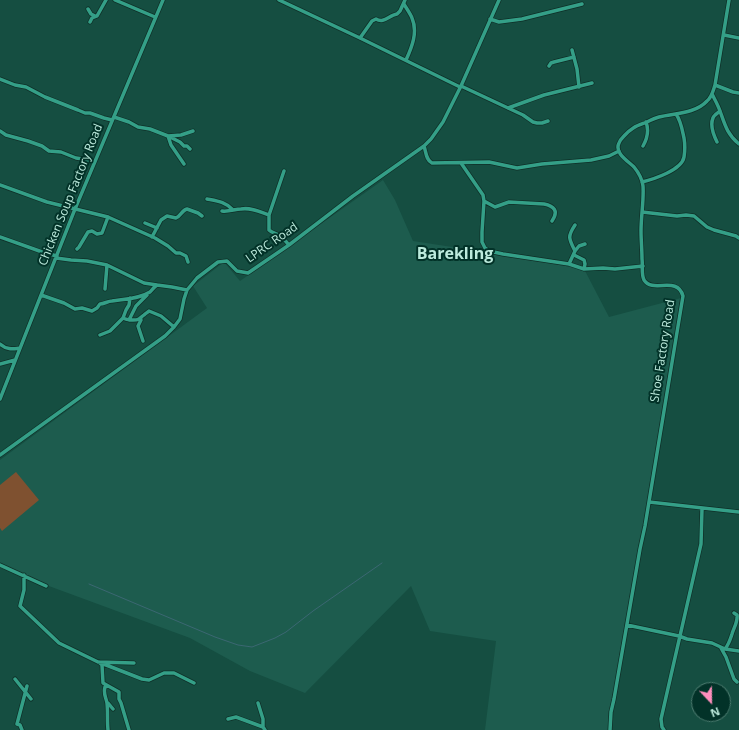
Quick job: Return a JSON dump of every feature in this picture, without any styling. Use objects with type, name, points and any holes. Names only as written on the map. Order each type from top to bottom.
[{"type":"street","points":[[90,22],[95,16],[97,16],[106,0]]},
{"type":"street","points":[[115,0],[155,17]]},
{"type":"street","name":"Chicken Soup Factory Road","points":[[0,399],[75,209],[163,0]]},
{"type":"street","points":[[280,0],[523,114],[532,122],[537,123],[548,121]]},
{"type":"street","name":"LPRC Road","points":[[0,455],[165,336],[180,319],[184,299],[188,290],[197,278],[218,262],[227,261],[237,271],[248,273],[289,245],[353,196],[424,146],[438,130],[461,86],[499,0]]},
{"type":"street","points":[[424,146],[430,162],[437,164],[489,162],[517,168],[542,164],[591,160],[609,156],[619,151],[619,142],[636,126],[658,117],[691,110],[708,101],[715,85],[729,0]]},
{"type":"street","points":[[360,38],[372,21],[376,19],[379,21],[385,20],[392,15],[397,14],[400,12],[404,2]]},
{"type":"street","points":[[404,2],[412,18],[415,30],[413,43],[406,60]]},
{"type":"street","points":[[490,19],[499,22],[522,19],[582,4]]},
{"type":"street","points":[[88,9],[90,14],[95,16]]},
{"type":"street","points":[[724,36],[739,38]]},
{"type":"street","points":[[572,50],[579,87]]},
{"type":"street","points":[[549,66],[551,63],[574,57]]},
{"type":"street","points":[[0,79],[15,85],[26,87],[45,97],[85,113],[129,122],[138,127],[150,129],[168,136],[190,149]]},
{"type":"street","points":[[508,108],[544,95],[592,83]]},
{"type":"street","points":[[715,85],[732,92],[739,93]]},
{"type":"street","points":[[712,94],[729,134],[739,144]]},
{"type":"street","points":[[717,142],[712,128],[712,120],[713,117],[720,111]]},
{"type":"street","points":[[642,182],[660,177],[677,167],[684,158],[685,144],[682,126],[676,114]]},
{"type":"street","points":[[644,146],[648,130],[646,122]]},
{"type":"street","points":[[0,131],[12,137],[28,140],[49,151],[61,152],[94,163]]},
{"type":"street","points":[[168,136],[182,135],[193,131]]},
{"type":"street","points":[[168,136],[171,146],[184,164]]},
{"type":"street","name":"Shoe Factory Road","points":[[610,730],[611,712],[649,502],[683,296],[677,287],[657,286],[647,283],[643,276],[641,232],[642,182],[640,175],[619,151]]},
{"type":"street","points":[[461,163],[483,195],[482,242],[485,248],[489,251],[569,264],[584,269],[616,269],[643,266]]},
{"type":"street","points":[[284,171],[269,215],[269,230],[273,234],[278,234],[281,236],[289,245]]},
{"type":"street","points":[[0,185],[47,202],[108,217],[152,237],[168,246],[176,253],[186,256],[188,262]]},
{"type":"street","points":[[207,199],[223,203],[233,210]]},
{"type":"street","points":[[484,201],[495,207],[509,202],[549,205],[555,213],[552,221]]},
{"type":"street","points":[[152,237],[161,220],[167,216],[176,218],[187,208],[202,216]]},
{"type":"street","points":[[222,211],[226,212],[242,208],[253,209],[269,215]]},
{"type":"street","points":[[642,212],[677,216],[694,216],[707,227],[739,238]]},
{"type":"street","points":[[77,249],[88,232],[92,231],[98,234],[102,233],[108,217]]},
{"type":"street","points":[[145,223],[157,228]]},
{"type":"street","points":[[575,225],[569,239],[574,253],[584,260],[584,269]]},
{"type":"street","points":[[0,237],[27,245],[56,257],[107,265],[156,286],[188,290]]},
{"type":"street","points":[[569,264],[579,246],[584,244]]},
{"type":"street","points":[[105,289],[107,265]]},
{"type":"street","points":[[41,295],[64,303],[75,309],[82,308],[92,311],[100,304],[104,304],[110,300],[141,297],[151,292],[156,286]]},
{"type":"street","points":[[129,320],[136,306],[153,291],[156,286]]},
{"type":"street","points":[[100,335],[110,331],[123,318],[129,305],[130,298]]},
{"type":"street","points":[[123,318],[136,321],[149,311],[161,316],[174,327]]},
{"type":"street","points":[[140,318],[141,320],[138,326],[143,341]]},
{"type":"street","points":[[0,344],[9,349],[20,348]]},
{"type":"street","points":[[0,364],[15,360]]},
{"type":"street","points":[[649,502],[739,512]]},
{"type":"street","points":[[664,730],[661,719],[701,544],[702,509]]},
{"type":"street","points":[[0,565],[46,586]]},
{"type":"street","points":[[24,575],[24,590],[20,606],[59,643],[98,662],[142,679],[149,680],[164,673],[174,673],[194,683]]},
{"type":"street","points":[[725,649],[729,645],[732,633],[736,626],[738,618],[734,613]]},
{"type":"street","points":[[627,625],[687,639],[712,643],[721,648],[739,651]]},
{"type":"street","points":[[721,648],[734,679],[737,682]]},
{"type":"street","points":[[98,662],[134,663]]},
{"type":"street","points":[[98,662],[102,665],[103,683],[118,692],[129,730]]},
{"type":"street","points":[[16,679],[31,699]]},
{"type":"street","points":[[16,730],[27,686]]},
{"type":"street","points":[[108,686],[105,687],[104,695],[107,702],[113,709]]},
{"type":"street","points":[[107,702],[108,730]]},
{"type":"street","points":[[228,719],[236,717],[264,728],[258,703]]},
{"type":"street","points":[[17,724],[20,725],[22,730]]},
{"type":"shaded area","points":[[383,180],[395,200],[413,241],[583,267],[609,317],[681,298],[610,730],[485,730],[496,641],[430,631],[411,586],[305,693],[250,671],[190,638],[0,568],[0,460],[207,308],[193,286],[224,262],[240,281]]},
{"type":"shaded area","points":[[16,472],[39,500],[2,531],[0,528],[0,485]]},
{"type":"waterway","points":[[89,584],[215,637],[238,645],[252,647],[286,632],[313,611],[382,563]]},
{"type":"district","name":"Barekling","points":[[455,254]]}]
